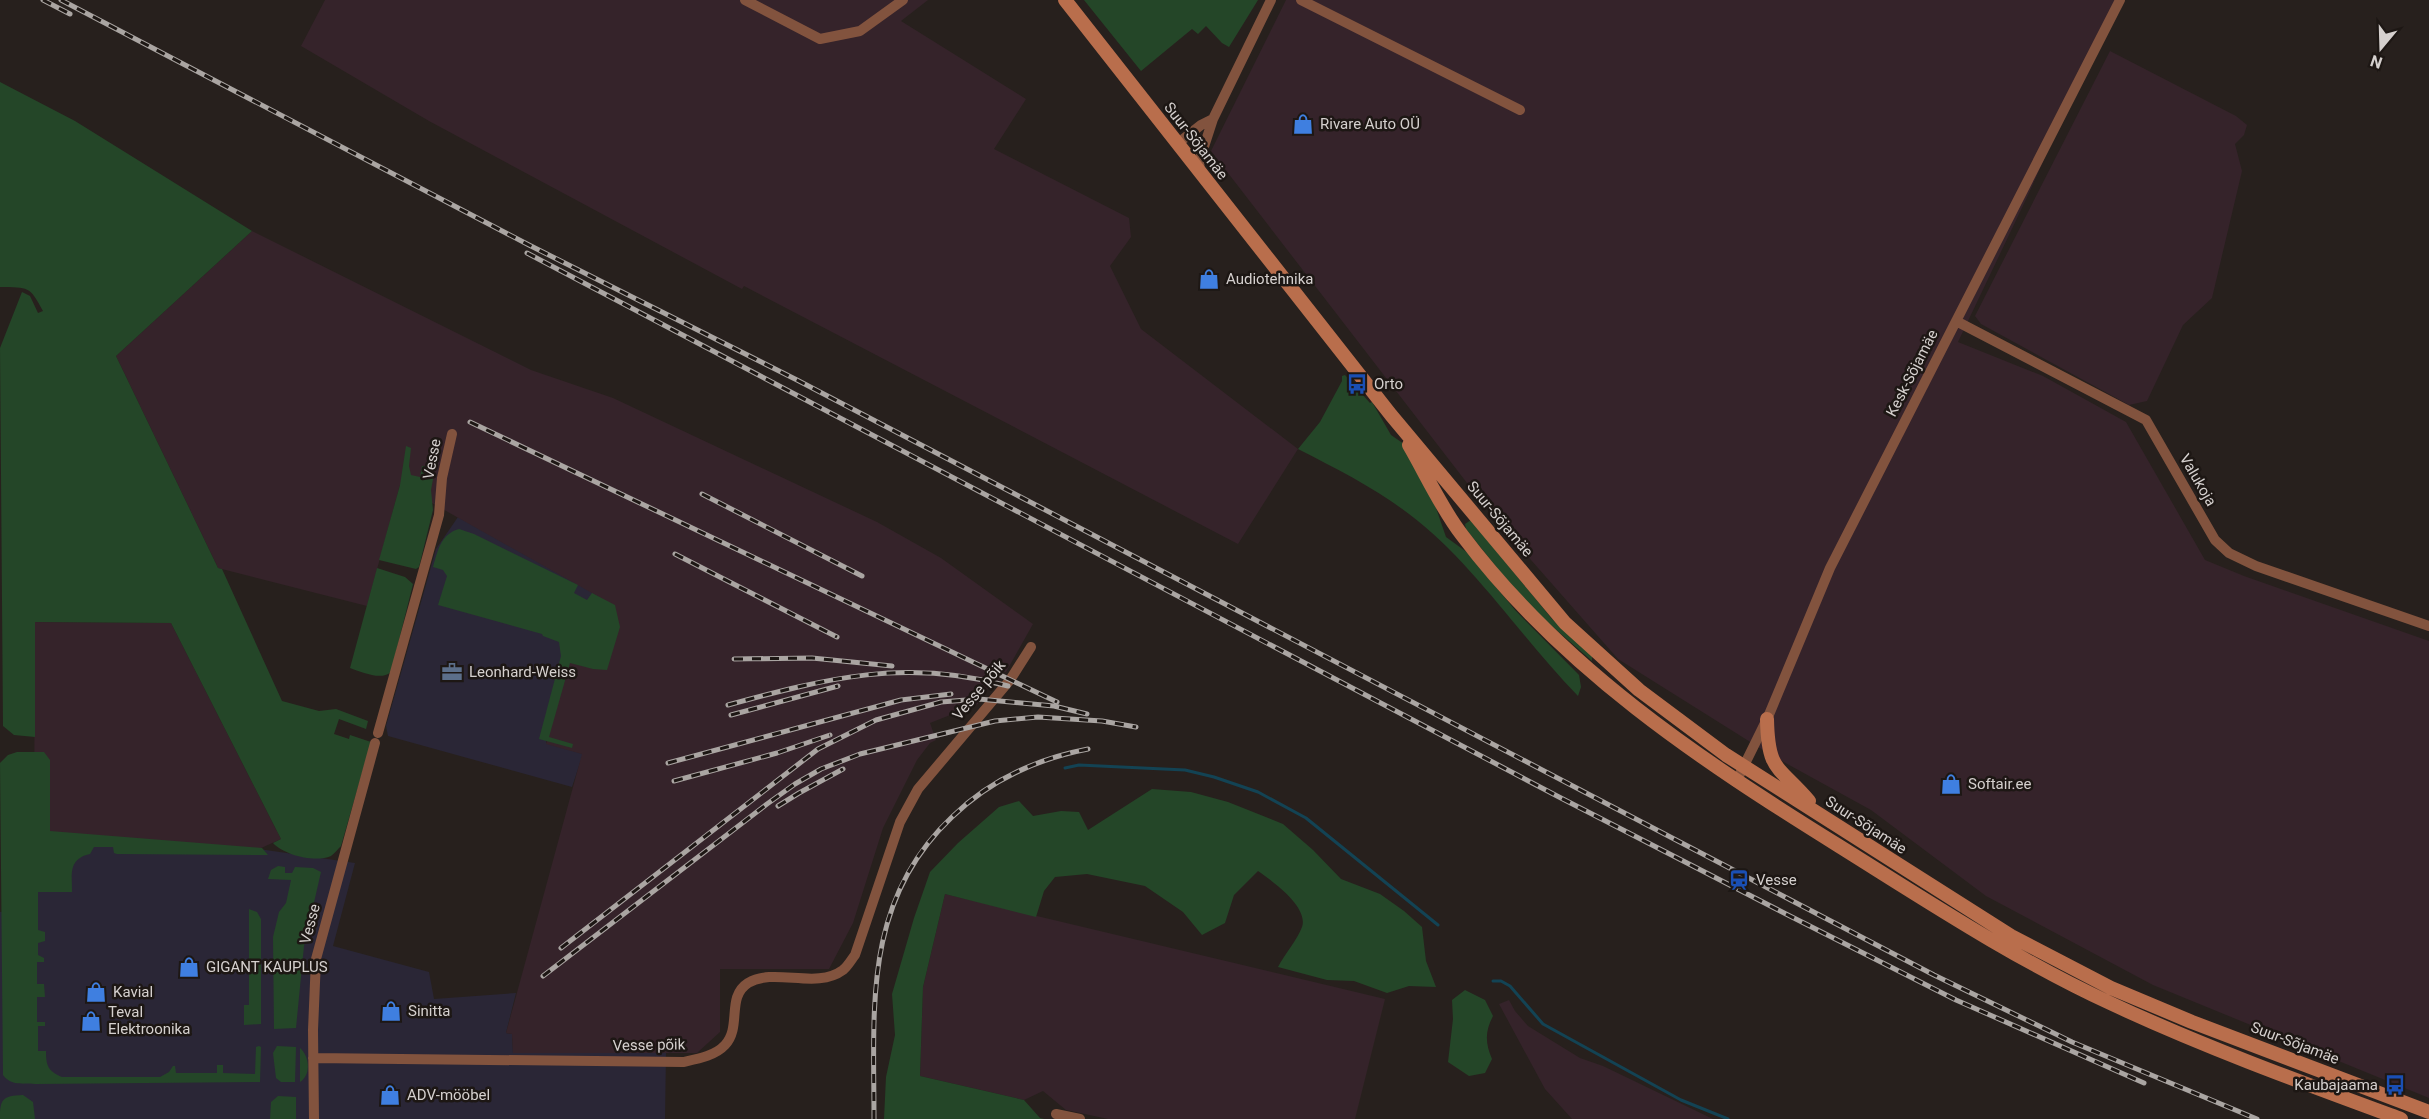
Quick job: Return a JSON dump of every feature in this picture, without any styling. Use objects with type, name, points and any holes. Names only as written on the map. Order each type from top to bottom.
[{"type":"main road","name":"Suur-Sõjamäe","points":[[1065,0],[1391,415],[1565,623],[1639,690],[1675,719],[1744,766],[2011,936],[2112,988],[2192,1022],[2429,1112]]},
{"type":"main road","name":"Suur-Sõjamäe","points":[[1391,415],[1461,533],[1532,617],[1669,735],[1736,782],[2004,949],[2108,1003],[2190,1038],[2401,1119]]},
{"type":"main road","points":[[1452,518],[1468,505]]},
{"type":"main road","points":[[1767,719],[1767,743],[1771,758],[1778,770],[1820,814]]},
{"type":"street","points":[[745,0],[820,39],[860,31],[903,0]]},
{"type":"street","points":[[1199,171],[1201,153],[1213,119],[1271,0]]},
{"type":"street","points":[[1301,0],[1521,110]]},
{"type":"street","name":"Kesk-Sõjamäe","points":[[1736,782],[1767,719],[1830,568],[2120,0]]},
{"type":"street","points":[[1178,144],[1201,125],[1213,119]]},
{"type":"street","name":"Valukoja","points":[[1956,321],[2146,420],[2214,540],[2229,553],[2256,566],[2429,626]]},
{"type":"street","name":"Vesse","points":[[314,1119],[316,959],[439,515],[442,478],[452,434]]},
{"type":"street","name":"Vesse põik","points":[[313,1058],[682,1062],[706,1057],[724,1046],[734,1031],[735,1000],[746,984],[759,978],[826,976],[843,970],[855,955],[900,822],[918,789],[1010,680],[1031,647]]},
{"type":"street","points":[[1056,1114],[1080,1119]]},
{"type":"shaded area","points":[[325,0],[928,0],[901,21],[1026,99],[994,149],[1129,218],[1131,237],[1110,266],[1141,329],[1298,449],[1238,544],[744,286],[742,289],[429,121],[301,46]]},
{"type":"shaded area","points":[[1286,0],[2115,0],[2029,193],[1958,342],[2043,376],[2126,422],[2205,560],[2429,641],[2429,1098],[2153,985],[1986,896],[1871,810],[1771,755],[1618,659],[1494,518],[1211,151]]},
{"type":"shaded area","points":[[2110,51],[2236,116],[2247,125],[2244,135],[2235,144],[2242,171],[2212,298],[2183,325],[2147,401],[2129,405],[1981,324],[1975,316]]},
{"type":"shaded area","points":[[252,231],[531,370],[613,398],[877,522],[941,558],[1033,624],[1006,672],[1001,672],[999,680],[991,689],[979,689],[978,704],[930,723],[936,740],[930,743],[917,760],[883,828],[853,923],[829,969],[720,969],[720,1032],[697,1053],[513,1053],[512,1034],[506,1033],[582,754],[546,744],[570,660],[615,606],[400,485],[367,606],[218,568],[116,356]]},
{"type":"shaded area","points":[[458,517],[615,605],[569,661],[546,743],[583,754],[572,787],[388,736],[386,726],[436,549]]},
{"type":"shaded area","points":[[35,622],[171,623],[281,839],[259,849],[34,832]]},
{"type":"shaded area","points":[[39,832],[259,849],[355,863],[333,946],[429,972],[434,999],[516,993],[506,1033],[512,1034],[513,1053],[666,1053],[665,1119],[0,1119],[0,912],[37,912]]},
{"type":"shaded area","points":[[945,894],[1385,999],[1355,1119],[1108,1119],[1066,1110],[1043,1091],[1024,1100],[920,1076],[923,987]]},
{"type":"shaded area","points":[[1509,1000],[1528,1026],[1580,1058],[1603,1066],[1713,1119],[1572,1119],[1545,1089],[1499,1004]]},
{"type":"green space","points":[[1084,0],[1258,0],[1229,47],[1206,26],[1198,34],[1192,29],[1141,71]]},
{"type":"green space","points":[[0,82],[75,121],[252,231],[116,356],[218,568],[222,569],[282,701],[319,711],[336,709],[368,721],[366,729],[339,719],[334,734],[349,739],[350,735],[371,742],[341,846],[331,856],[317,859],[300,857],[284,851],[273,843],[281,839],[171,623],[35,622],[35,737],[14,735],[3,726],[0,348],[22,292],[30,296],[38,313],[43,311],[31,292],[23,288],[0,287]]},
{"type":"green space","points":[[1345,375],[1370,403],[1372,402],[1391,435],[1404,444],[1435,505],[1446,537],[1468,553],[1515,610],[1579,675],[1581,687],[1578,696],[1475,577],[1432,533],[1383,496],[1298,449],[1320,422],[1342,381],[1342,376]]},
{"type":"green space","points":[[406,446],[411,448],[409,466],[411,475],[420,477],[422,466],[428,466],[434,474],[431,490],[433,510],[419,567],[416,569],[379,560],[400,485]]},
{"type":"green space","points":[[1471,520],[1552,619],[1592,655],[1592,661],[1537,613],[1502,574],[1466,529],[1465,524]]},
{"type":"green space","points":[[459,529],[474,534],[578,585],[574,593],[587,600],[592,593],[615,605],[620,627],[607,670],[570,663],[549,737],[573,744],[572,748],[539,739],[561,656],[559,642],[542,634],[438,605],[447,576],[443,570],[433,567],[444,539]]},
{"type":"green space","points":[[377,568],[405,577],[413,584],[391,672],[382,676],[350,668]]},
{"type":"green space","points":[[17,752],[44,752],[50,760],[50,831],[262,848],[268,855],[117,854],[114,853],[113,847],[94,847],[90,854],[83,856],[75,863],[72,873],[72,892],[38,892],[38,930],[45,932],[45,941],[38,943],[38,955],[44,958],[44,962],[37,962],[37,984],[44,984],[45,997],[37,997],[37,1022],[45,1022],[45,1026],[38,1026],[38,1051],[46,1051],[49,1067],[62,1077],[160,1077],[169,1072],[173,1066],[175,1066],[176,1073],[217,1073],[217,1065],[223,1065],[223,1073],[255,1074],[256,1047],[259,1046],[261,1047],[260,1082],[22,1084],[10,1081],[3,1075],[0,763],[8,755]]},
{"type":"green space","points":[[1152,789],[1191,792],[1228,802],[1283,824],[1341,879],[1380,894],[1422,927],[1426,961],[1436,987],[1409,986],[1387,993],[1354,981],[1327,980],[1278,967],[1300,932],[1303,919],[1288,895],[1258,871],[1234,895],[1225,923],[1202,935],[1183,912],[1145,886],[1087,874],[1055,877],[1044,891],[1036,917],[945,894],[923,987],[920,1076],[1024,1100],[1040,1118],[1044,1119],[884,1119],[886,1077],[895,1035],[892,994],[930,872],[958,843],[999,807],[1019,801],[1033,816],[1061,811],[1079,812],[1088,830]]},
{"type":"green space","points":[[278,866],[285,867],[285,873],[292,873],[295,867],[313,868],[321,872],[304,946],[296,1028],[274,1029],[273,937],[279,912],[286,903],[291,880],[268,879],[271,870]]},
{"type":"green space","points":[[249,909],[257,912],[261,919],[261,1024],[244,1025],[244,1005],[249,1005]]},
{"type":"green space","points":[[1465,990],[1485,1000],[1493,1016],[1487,1037],[1492,1059],[1485,1073],[1469,1076],[1448,1062],[1453,1019],[1452,1000]]},
{"type":"green space","points":[[277,1046],[296,1047],[295,1082],[281,1082],[276,1078],[273,1053]]},
{"type":"green space","points":[[300,1048],[306,1056],[308,1066],[304,1079],[300,1082]]},
{"type":"green space","points":[[23,1095],[33,1102],[35,1119],[0,1119],[4,1100],[11,1096]]},
{"type":"green space","points":[[278,1096],[296,1097],[296,1119],[270,1119],[271,1102]]},
{"type":"waterway","points":[[1065,768],[1079,765],[1185,770],[1258,792],[1306,818],[1438,925]]},
{"type":"waterway","points":[[1493,981],[1501,981],[1510,986],[1543,1024],[1681,1100],[1728,1119]]},
{"type":"railway","points":[[43,0],[70,14]]},
{"type":"railway","points":[[61,0],[529,245],[797,380],[1934,975],[2072,1042],[2257,1119]]},
{"type":"railway","points":[[527,253],[1559,797],[1786,914],[1956,1000],[2144,1083]]},
{"type":"railway","points":[[470,422],[1057,702]]},
{"type":"railway","points":[[702,494],[862,576]]},
{"type":"railway","points":[[675,554],[837,637]]},
{"type":"railway","points":[[734,659],[812,658],[892,666]]},
{"type":"railway","points":[[728,705],[799,687],[867,675],[935,673],[1008,686]]},
{"type":"railway","points":[[731,715],[838,686]]},
{"type":"railway","points":[[668,763],[901,700],[951,694]]},
{"type":"railway","points":[[561,948],[818,749],[876,720],[941,702],[979,699],[1054,706],[1087,714]]},
{"type":"railway","points":[[543,976],[767,804],[821,769],[860,754],[995,721],[1038,717],[1102,721],[1136,727]]},
{"type":"railway","points":[[674,781],[777,753],[830,735]]},
{"type":"railway","points":[[874,1119],[875,996],[888,920],[902,884],[923,849],[952,817],[982,792],[1032,765],[1088,749]]},
{"type":"railway","points":[[778,806],[843,769]]},
{"type":"place","name":"Rivare Auto OÜ","points":[[1303,124]]},
{"type":"place","name":"Audiotehnika","points":[[1209,279]]},
{"type":"place","name":"Orto","points":[[1357,384]]},
{"type":"place","name":"Leonhard-Weiss","points":[[452,672]]},
{"type":"place","name":"Softair.ee","points":[[1951,784]]},
{"type":"place","name":"Vesse","points":[[1739,880]]},
{"type":"place","name":"GIGANT KAUPLUS","points":[[189,967]]},
{"type":"place","name":"Kavial","points":[[96,992]]},
{"type":"place","name":"Sinitta","points":[[391,1011]]},
{"type":"place","name":"Teval Elektroonika","points":[[91,1021]]},
{"type":"place","name":"Kaubajaama","points":[[2395,1085]]},
{"type":"place","name":"ADV-mööbel","points":[[390,1095]]}]
